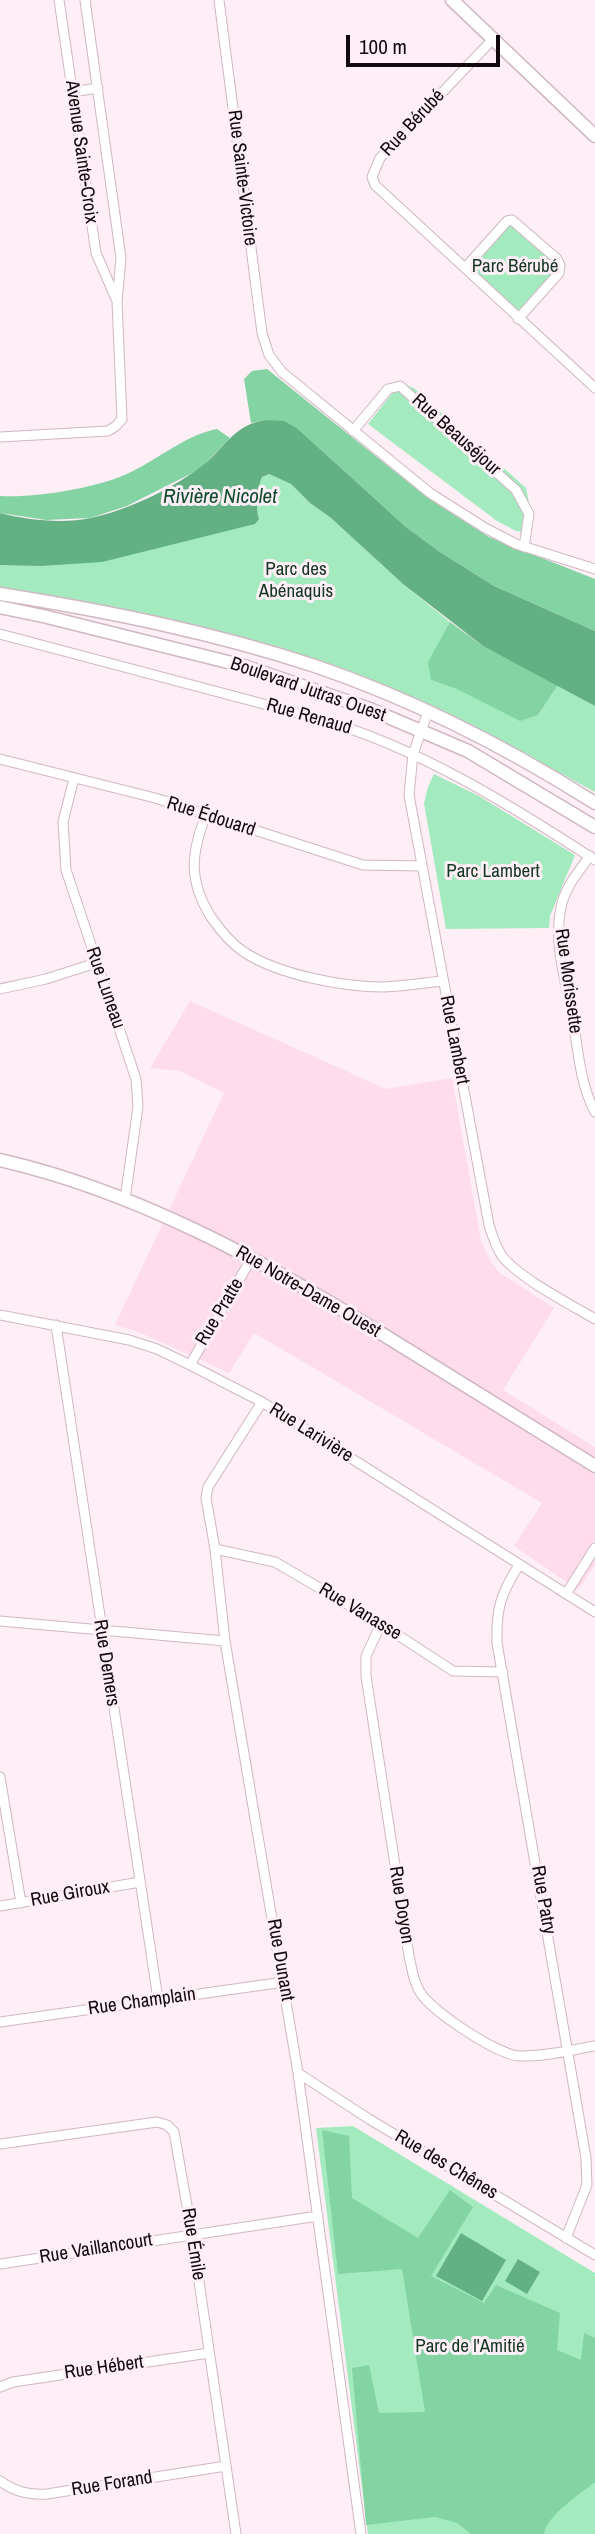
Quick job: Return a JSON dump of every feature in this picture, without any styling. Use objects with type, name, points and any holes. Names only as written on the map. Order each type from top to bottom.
[{"type":"main road","points":[[453,0],[595,135]]},
{"type":"main road","name":"Boulevard Jutras Ouest","points":[[0,594],[115,613],[255,647],[327,671],[428,712],[518,758],[595,803]]},
{"type":"main road","name":"Boulevard Jutras Ouest","points":[[0,607],[244,666],[305,686],[468,751],[595,828]]},
{"type":"main road","name":"Rue Notre-Dame Ouest","points":[[0,1160],[84,1184],[125,1199],[251,1259],[305,1287],[595,1466]]},
{"type":"street","name":"Avenue Sainte-Croix","points":[[60,0],[96,253],[117,301]]},
{"type":"street","name":"Avenue Sainte-Croix","points":[[0,437],[107,431],[122,419],[117,301],[121,258],[85,0]]},
{"type":"street","name":"Rue Sainte-Victoire","points":[[219,0],[262,333],[269,355],[282,372],[354,431]]},
{"type":"street","name":"Rue Bérubé","points":[[493,39],[380,158],[372,177],[375,185],[595,388]]},
{"type":"street","points":[[72,92],[98,88]]},
{"type":"street","points":[[465,268],[507,221],[512,220],[557,259],[560,265],[559,273],[518,319]]},
{"type":"street","name":"Rue Beauséjour","points":[[354,431],[388,389],[400,386],[516,490],[529,514],[524,547]]},
{"type":"street","points":[[354,431],[430,493],[485,528],[524,547],[595,569]]},
{"type":"street","name":"Rue Renaud","points":[[0,634],[320,719],[413,754],[485,792],[592,858]]},
{"type":"street","name":"Rue Lambert","points":[[428,712],[413,754],[409,795],[489,1225],[506,1261],[595,1319]]},
{"type":"street","name":"Rue Édouard","points":[[0,760],[155,798],[363,865],[422,866]]},
{"type":"street","name":"Rue Luneau","points":[[74,778],[63,822],[66,870],[136,1079],[138,1107],[125,1199]]},
{"type":"street","points":[[206,815],[196,840],[193,862],[197,889],[221,931],[243,952],[286,970],[351,985],[385,987],[443,981]]},
{"type":"street","name":"Rue Morissette","points":[[592,858],[566,890],[559,924],[585,1087],[595,1112]]},
{"type":"street","points":[[0,989],[46,979],[96,963]]},
{"type":"street","name":"Rue Pratte","points":[[190,1365],[251,1259]]},
{"type":"street","name":"Rue Larivière","points":[[0,1315],[129,1340],[157,1349],[190,1365],[262,1402],[595,1612]]},
{"type":"street","name":"Rue Demers","points":[[56,1325],[158,2000]]},
{"type":"street","name":"Rue Dunant","points":[[262,1402],[208,1487],[206,1498],[215,1549],[225,1641],[298,2073],[361,2534]]},
{"type":"street","points":[[565,1594],[595,1548]]},
{"type":"street","name":"Rue Vanasse","points":[[215,1549],[275,1562],[381,1624],[453,1671],[503,1672]]},
{"type":"street","name":"Rue Patry","points":[[519,1565],[502,1595],[497,1621],[497,1643],[588,2172],[587,2185],[566,2238]]},
{"type":"street","points":[[0,1621],[225,1641]]},
{"type":"street","name":"Rue Doyon","points":[[381,1624],[366,1656],[366,1676],[409,1956],[418,1990],[428,2004],[440,2013],[505,2053],[528,2056],[595,2046]]},
{"type":"street","points":[[0,1777],[21,1903]]},
{"type":"street","name":"Rue Giroux","points":[[0,1906],[140,1882]]},
{"type":"street","name":"Rue Champlain","points":[[0,2022],[284,1982]]},
{"type":"street","name":"Rue des Chênes","points":[[298,2073],[369,2119],[595,2255]]},
{"type":"street","name":"Rue Émile","points":[[0,2144],[157,2122],[167,2125],[174,2132],[192,2234],[236,2534]]},
{"type":"street","name":"Rue Vaillancourt","points":[[0,2264],[318,2216]]},
{"type":"street","name":"Rue Hébert","points":[[0,2387],[13,2382],[209,2353]]},
{"type":"street","name":"Rue Forand","points":[[0,2481],[10,2488],[30,2494],[47,2494],[226,2466]]},
{"type":"shaded area","points":[[190,1001],[386,1089],[452,1078],[481,1241],[491,1262],[500,1273],[554,1308],[503,1390],[595,1447],[595,1565],[578,1590],[514,1546],[542,1503],[254,1333],[229,1373],[141,1333],[115,1325],[224,1093],[180,1071],[150,1068]]},
{"type":"green space","name":"Parc Bérubé","points":[[507,221],[560,265],[518,319],[465,268]]},
{"type":"green space","points":[[267,369],[428,498],[489,537],[595,579],[595,631],[494,586],[440,552],[406,527],[298,429],[266,420],[251,423],[244,379],[252,371]]},
{"type":"green space","points":[[405,384],[415,389],[526,488],[530,517],[527,533],[516,531],[497,521],[368,424],[397,387]]},
{"type":"green space","points":[[217,429],[230,438],[200,469],[127,506],[90,518],[46,520],[0,513],[0,496],[49,494],[102,483],[131,472],[195,436]]},
{"type":"green space","name":"Parc des Abénaquis","points":[[269,474],[291,484],[403,584],[450,622],[431,680],[538,715],[558,685],[595,706],[595,792],[496,737],[435,707],[330,665],[276,647],[167,619],[0,589],[0,565],[259,519],[259,487],[262,477]]},
{"type":"green space","points":[[450,622],[483,646],[558,685],[538,715],[520,721],[457,689],[431,680],[428,662]]},
{"type":"green space","name":"Parc Lambert","points":[[434,774],[479,796],[575,855],[550,916],[549,928],[446,929],[424,803]]},
{"type":"green space","name":"Parc de l'Amitié","points":[[353,2126],[595,2273],[595,2534],[368,2534],[316,2128]]},
{"type":"green space","name":"Parc de l'Amitié","points":[[322,2130],[349,2136],[352,2198],[418,2238],[450,2190],[473,2207],[431,2276],[484,2303],[496,2285],[560,2313],[557,2350],[581,2360],[584,2333],[595,2338],[595,2482],[558,2512],[544,2534],[471,2534],[457,2523],[435,2517],[366,2525],[352,2368],[369,2365],[379,2413],[425,2412],[402,2269],[338,2274]]},
{"type":"water","name":"Rivière Nicolet","points":[[266,420],[284,421],[298,429],[406,527],[440,552],[494,586],[595,631],[595,706],[483,646],[403,584],[291,484],[269,474],[262,477],[260,482],[257,503],[259,519],[255,524],[102,562],[41,566],[0,565],[0,513],[33,519],[68,521],[119,510],[174,485],[207,462],[244,427]]},
{"type":"water","points":[[461,2233],[506,2260],[482,2301],[436,2276]]},
{"type":"water","points":[[518,2259],[540,2272],[527,2294],[505,2281]]}]
